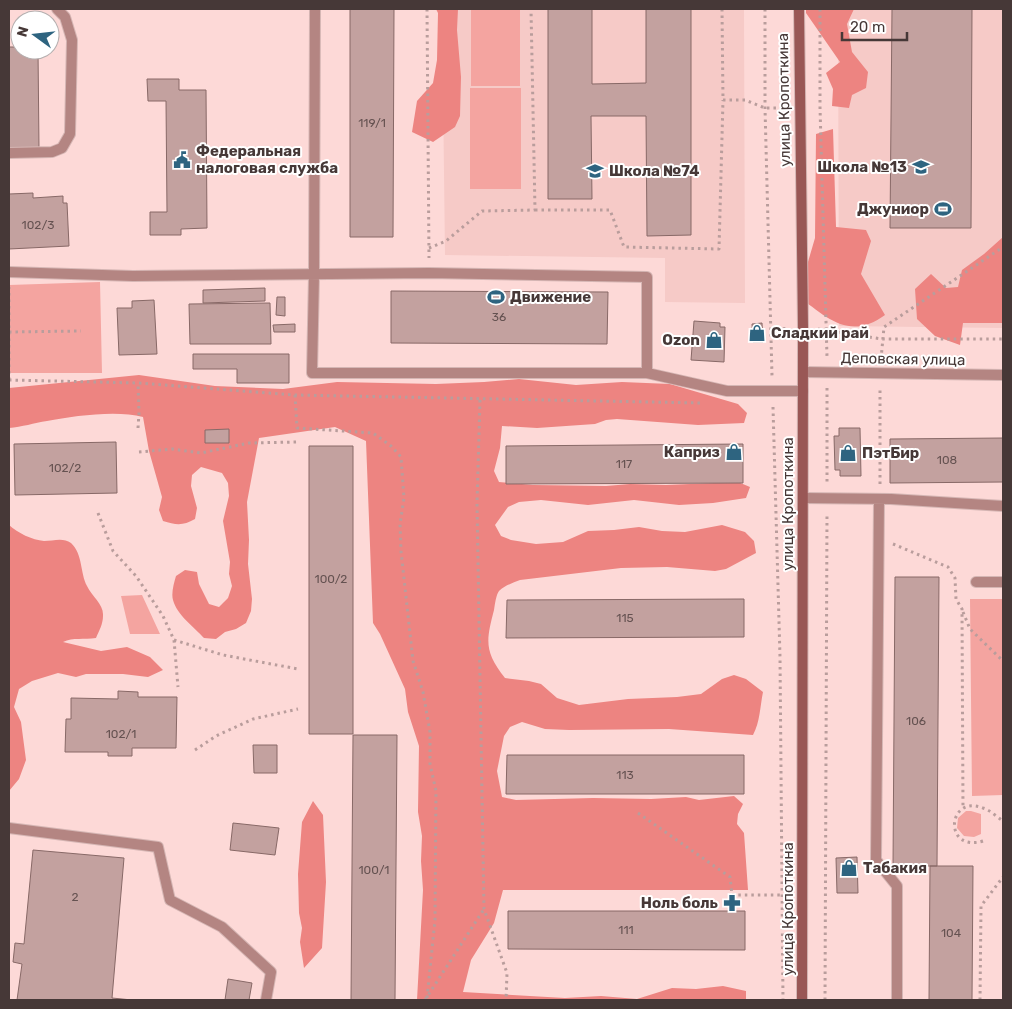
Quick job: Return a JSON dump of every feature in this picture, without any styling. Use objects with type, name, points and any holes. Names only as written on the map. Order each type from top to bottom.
[{"type":"main road","name":"улица Кропоткина","points":[[798,9],[803,328],[802,1000]]},
{"type":"street","points":[[9,153],[52,152],[62,148],[70,134],[72,40],[65,17],[57,9]]},
{"type":"street","points":[[315,9],[312,373],[647,373],[727,391],[803,391]]},
{"type":"street","points":[[10,272],[133,276],[429,273],[647,276],[647,373]]},
{"type":"street","name":"Деповская улица","points":[[803,372],[1003,375]]},
{"type":"street","points":[[803,498],[880,499],[1003,506]]},
{"type":"street","points":[[880,499],[878,538],[876,860],[897,886],[897,1000]]},
{"type":"street","points":[[976,582],[1003,582]]},
{"type":"street","points":[[9,828],[158,847],[170,900],[222,927],[271,972],[266,1000]]},
{"type":"path","points":[[427,9],[429,273]]},
{"type":"path","points":[[531,9],[535,210]]},
{"type":"path","points":[[429,248],[446,241],[482,211],[610,210],[624,246],[718,249],[723,100],[722,9]]},
{"type":"path","points":[[765,9],[765,108],[770,330],[774,406],[780,657],[783,1000]]},
{"type":"path","points":[[723,100],[745,100],[765,108],[820,107]]},
{"type":"path","points":[[880,499],[880,374],[884,327],[1003,246]]},
{"type":"path","points":[[10,272],[9,380],[138,383],[295,396],[709,403]]},
{"type":"path","points":[[770,330],[803,328],[882,339],[1003,339]]},
{"type":"path","points":[[9,332],[82,331]]},
{"type":"path","points":[[138,383],[138,428]]},
{"type":"path","points":[[295,396],[297,428],[373,433],[392,446],[401,457],[404,498],[400,524],[401,550],[413,661],[423,692],[430,732],[430,764],[436,790],[435,920],[426,999]]},
{"type":"path","points":[[480,400],[477,503],[484,909],[507,972],[506,1000]]},
{"type":"path","points":[[764,406],[774,406]]},
{"type":"path","points":[[139,452],[172,449],[201,453],[249,443],[297,442]]},
{"type":"path","points":[[98,514],[113,551],[136,576],[152,598],[174,640],[178,687]]},
{"type":"path","points":[[878,538],[948,568],[955,578],[956,598],[970,629],[1003,661]]},
{"type":"path","points":[[962,608],[963,808]]},
{"type":"path","points":[[174,640],[224,655],[298,668]]},
{"type":"path","points":[[195,750],[216,736],[253,719],[298,710]]},
{"type":"path","points":[[982,840],[975,843],[966,842],[957,836],[954,825],[956,814],[963,808],[982,807],[1003,821]]},
{"type":"path","points":[[638,813],[730,877],[732,895],[782,895]]},
{"type":"path","points":[[980,1000],[981,906],[1003,877]]},
{"type":"path","points":[[426,999],[484,909]]},
{"type":"shaded area","points":[[436,9],[458,9],[457,30],[461,77],[460,116],[455,127],[433,142],[412,132],[417,101],[433,83],[437,60],[438,13]]},
{"type":"shaded area","name":"Школа №74","points":[[442,9],[744,9],[745,303],[665,302],[665,258],[445,255]]},
{"type":"shaded area","points":[[471,9],[520,9],[520,86],[471,86]]},
{"type":"shaded area","points":[[806,9],[854,9],[847,24],[852,52],[868,72],[866,88],[852,95],[849,108],[832,106],[833,89],[826,73],[840,62],[806,13]]},
{"type":"shaded area","name":"Школа №13","points":[[838,9],[1003,9],[1003,328],[839,326]]},
{"type":"shaded area","points":[[470,88],[521,88],[521,189],[470,189]]},
{"type":"shaded area","points":[[833,129],[836,227],[866,230],[871,241],[861,274],[885,315],[872,323],[861,326],[839,324],[829,319],[798,296],[815,238],[816,134]]},
{"type":"shaded area","points":[[1003,237],[1003,323],[963,323],[960,345],[935,336],[917,319],[915,289],[931,274],[946,288],[958,287],[962,270]]},
{"type":"shaded area","points":[[100,282],[102,373],[9,373],[9,285]]},
{"type":"shaded area","points":[[139,375],[215,386],[283,389],[337,382],[436,384],[519,379],[576,385],[622,382],[670,384],[738,404],[747,413],[744,423],[698,425],[617,419],[595,424],[537,428],[502,426],[500,448],[494,471],[499,482],[533,485],[606,486],[738,482],[750,487],[746,498],[713,503],[679,505],[634,500],[588,505],[541,500],[519,502],[508,507],[495,525],[501,536],[511,540],[536,544],[563,542],[588,531],[639,527],[685,532],[722,525],[745,532],[754,541],[756,553],[726,569],[715,571],[667,567],[621,568],[520,580],[506,586],[497,595],[488,638],[490,653],[505,678],[541,684],[557,698],[579,705],[628,699],[701,694],[722,679],[734,675],[746,679],[763,692],[753,735],[669,729],[545,729],[522,722],[510,727],[504,736],[497,771],[502,797],[516,800],[686,797],[699,800],[734,796],[743,804],[738,814],[737,824],[744,833],[748,890],[503,890],[494,923],[471,960],[463,992],[565,998],[601,996],[637,999],[672,988],[696,989],[723,986],[746,991],[746,1000],[417,1000],[423,890],[422,836],[418,812],[419,746],[408,712],[405,689],[373,623],[366,441],[335,427],[259,438],[247,502],[251,611],[246,623],[236,629],[225,632],[216,639],[204,638],[178,611],[172,597],[176,576],[185,570],[197,572],[199,584],[209,604],[219,607],[228,598],[232,586],[223,521],[229,496],[228,483],[222,473],[201,467],[192,475],[191,486],[197,508],[195,519],[183,524],[172,523],[163,521],[159,510],[162,497],[149,451],[143,417],[120,414],[95,414],[9,428],[9,388]]},
{"type":"shaded area","points":[[9,525],[35,539],[68,541],[75,547],[78,553],[85,581],[102,608],[103,619],[96,638],[63,642],[101,651],[127,647],[150,657],[163,670],[148,677],[123,674],[86,674],[76,677],[58,673],[32,681],[19,689],[14,707],[21,722],[26,760],[19,779],[9,791]]},
{"type":"shaded area","points":[[142,595],[160,634],[130,634],[121,596]]},
{"type":"shaded area","points":[[970,599],[1003,599],[1003,795],[972,796]]},
{"type":"shaded area","points":[[313,801],[323,815],[326,882],[322,948],[304,968],[300,942],[302,928],[299,913],[298,874],[302,822]]},
{"type":"shaded area","points":[[966,811],[981,814],[981,834],[974,837],[964,836],[957,828],[958,818]]},
{"type":"building","points":[[350,9],[394,9],[393,237],[350,237]]},
{"type":"building","points":[[548,9],[592,9],[592,84],[646,83],[646,9],[691,9],[691,235],[647,236],[646,116],[591,116],[592,199],[548,199]]},
{"type":"building","points":[[892,9],[972,9],[971,228],[890,228]]},
{"type":"building","points":[[10,47],[10,60],[38,60],[39,149],[9,149]]},
{"type":"building","points":[[147,79],[179,79],[179,90],[206,90],[207,228],[181,229],[181,235],[150,235],[150,212],[167,212],[166,101],[148,101]]},
{"type":"building","points":[[33,193],[33,198],[63,196],[63,203],[67,203],[69,246],[9,249],[9,194]]},
{"type":"building","points":[[265,288],[265,301],[203,303],[203,290]]},
{"type":"building","points":[[391,291],[608,292],[607,344],[391,343]]},
{"type":"building","points":[[277,297],[285,297],[285,316],[276,315]]},
{"type":"building","points":[[154,300],[157,354],[119,355],[117,308],[132,308],[132,301]]},
{"type":"building","points":[[270,303],[271,344],[190,344],[189,304]]},
{"type":"building","points":[[694,321],[720,323],[720,327],[725,327],[724,362],[691,360]]},
{"type":"building","name":"Сладкий рай","points":[[762,323],[763,342],[753,342],[752,324]]},
{"type":"building","points":[[295,324],[295,332],[274,332],[273,325]]},
{"type":"building","points":[[193,354],[289,354],[289,383],[237,383],[237,369],[193,369]]},
{"type":"building","name":"ПэтБир","points":[[839,428],[860,428],[861,476],[840,476],[840,470],[835,470],[834,436],[839,436]]},
{"type":"building","points":[[229,429],[229,443],[205,443],[205,430]]},
{"type":"building","points":[[1003,438],[1003,482],[890,483],[890,439]]},
{"type":"building","points":[[116,442],[117,493],[15,495],[14,444]]},
{"type":"building","points":[[743,444],[743,483],[506,484],[506,446]]},
{"type":"building","points":[[309,446],[353,446],[353,734],[309,734]]},
{"type":"building","points":[[895,577],[939,577],[937,866],[893,866]]},
{"type":"building","points":[[744,599],[744,637],[506,638],[507,600]]},
{"type":"building","points":[[118,691],[138,692],[138,697],[177,697],[176,748],[132,748],[132,756],[108,756],[108,752],[65,752],[66,719],[71,719],[71,698],[118,699]]},
{"type":"building","points":[[353,735],[397,735],[395,1000],[351,1000]]},
{"type":"building","points":[[253,745],[277,745],[277,773],[254,773]]},
{"type":"building","points":[[507,755],[744,755],[744,794],[506,794]]},
{"type":"building","points":[[233,823],[279,828],[275,855],[230,850]]},
{"type":"building","points":[[33,850],[124,858],[112,998],[132,1000],[17,1000],[22,964],[13,962],[15,943],[24,944]]},
{"type":"building","points":[[857,857],[858,893],[837,893],[836,858]]},
{"type":"building","points":[[930,866],[973,866],[972,1000],[929,1000]]},
{"type":"building","points":[[508,911],[745,911],[745,950],[508,949]]},
{"type":"building","points":[[228,979],[252,983],[249,1000],[225,1000]]},
{"type":"place","name":"Федеральная налоговая служба","points":[[182,160]]},
{"type":"place","name":"Школа №13","points":[[921,167]]},
{"type":"place","name":"Школа №74","points":[[595,171]]},
{"type":"place","name":"Джуниор","points":[[943,209]]},
{"type":"place","name":"Движение","points":[[496,297]]},
{"type":"place","name":"Сладкий рай","points":[[757,333]]},
{"type":"place","name":"Ozon","points":[[714,340]]},
{"type":"place","name":"Каприз","points":[[734,452]]},
{"type":"place","name":"ПэтБир","points":[[848,453]]},
{"type":"place","name":"Табакия","points":[[849,868]]},
{"type":"place","name":"Ноль боль","points":[[732,903]]}]
